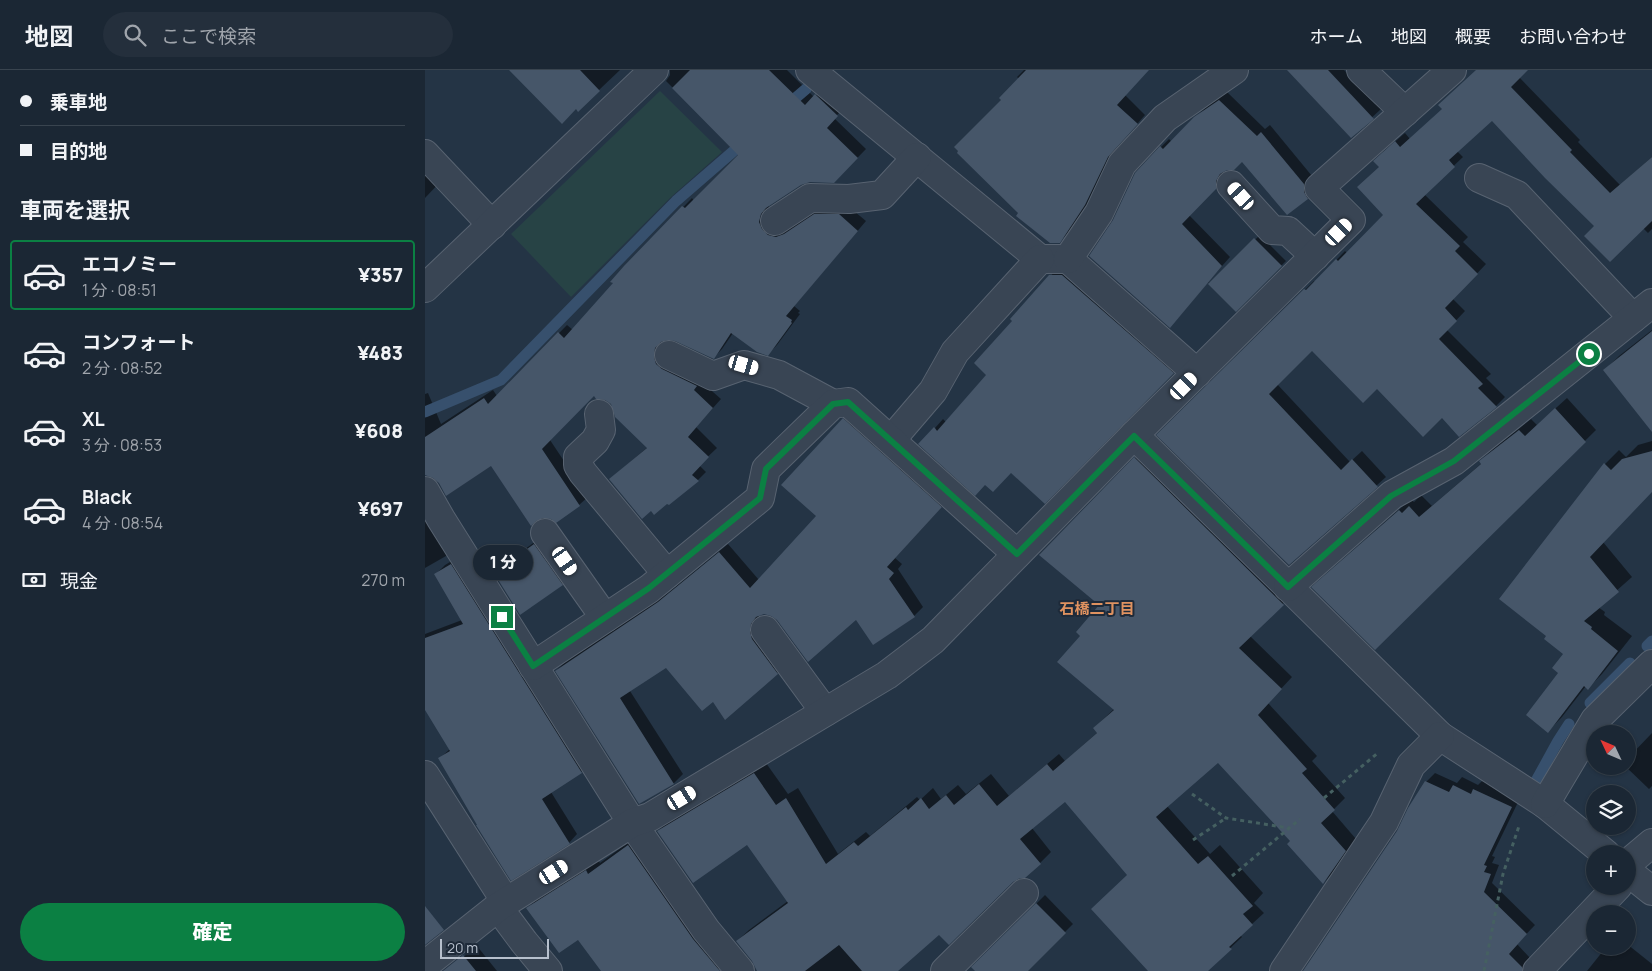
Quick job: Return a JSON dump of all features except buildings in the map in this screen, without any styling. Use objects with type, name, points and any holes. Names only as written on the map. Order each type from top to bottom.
[{"type":"street","points":[[425,288],[654,70]]},
{"type":"street","points":[[1069,259],[1099,213],[1123,164],[1165,118],[1234,70]]},
{"type":"street","points":[[1361,70],[1405,112]]},
{"type":"street","points":[[425,965],[502,904],[632,824],[650,817],[887,675],[933,640],[1351,220],[1319,188],[1453,70]]},
{"type":"street","points":[[821,73],[917,157],[1040,259],[1069,259],[1197,373]]},
{"type":"street","points":[[425,154],[492,224]]},
{"type":"street","points":[[775,221],[810,198],[849,199],[882,195],[917,157]]},
{"type":"street","points":[[1288,587],[1391,496],[1454,461],[1643,310],[1517,195],[1479,178]]},
{"type":"street","points":[[1231,185],[1272,230],[1288,231],[1315,256]]},
{"type":"street","points":[[891,440],[933,391],[955,352],[1040,259]]},
{"type":"street","points":[[669,355],[713,376],[744,365],[779,375],[833,404],[848,402],[1017,554]]},
{"type":"street","points":[[533,666],[649,588],[760,498],[766,469],[833,404]]},
{"type":"street","points":[[599,414],[601,430],[595,441],[579,457],[578,465],[667,574]]},
{"type":"street","points":[[1134,436],[1431,726],[1537,799],[1595,845]]},
{"type":"street","points":[[425,491],[632,824],[706,930],[740,971]]},
{"type":"street","points":[[545,533],[605,618]]},
{"type":"street","points":[[765,630],[825,712]]},
{"type":"street","points":[[1537,799],[1595,720],[1652,664]]},
{"type":"street","points":[[1284,971],[1384,822],[1431,726]]},
{"type":"street","points":[[425,775],[524,942],[548,971]]},
{"type":"street","points":[[1636,862],[1652,843]]},
{"type":"street","points":[[1636,881],[1652,891]]},
{"type":"street","points":[[945,971],[1024,893]]},
{"type":"street","points":[[1537,971],[1607,895]]},
{"type":"path","points":[[1324,798],[1431,726]]},
{"type":"path","points":[[1192,794],[1226,818],[1289,828]]},
{"type":"path","points":[[1484,971],[1503,874],[1537,799]]},
{"type":"path","points":[[1193,840],[1226,818]]},
{"type":"path","points":[[1232,876],[1300,819]]},
{"type":"green space","points":[[660,91],[722,152],[671,197],[571,297],[511,234]]},
{"type":"waterway","points":[[785,107],[806,89]]},
{"type":"waterway","points":[[425,412],[501,380],[676,201],[744,142]]},
{"type":"waterway","points":[[1647,646],[1652,641]]},
{"type":"waterway","points":[[1590,703],[1630,663]]},
{"type":"waterway","points":[[1536,781],[1569,724]]},
{"type":"district","name":"石橋二丁目","points":[[1097,609]]},
{"type":"route","points":[[502,617],[533,666],[649,588],[760,498],[766,469],[833,404],[848,402],[1017,554],[1134,436],[1288,587],[1391,496],[1454,461],[1589,354]]}]
